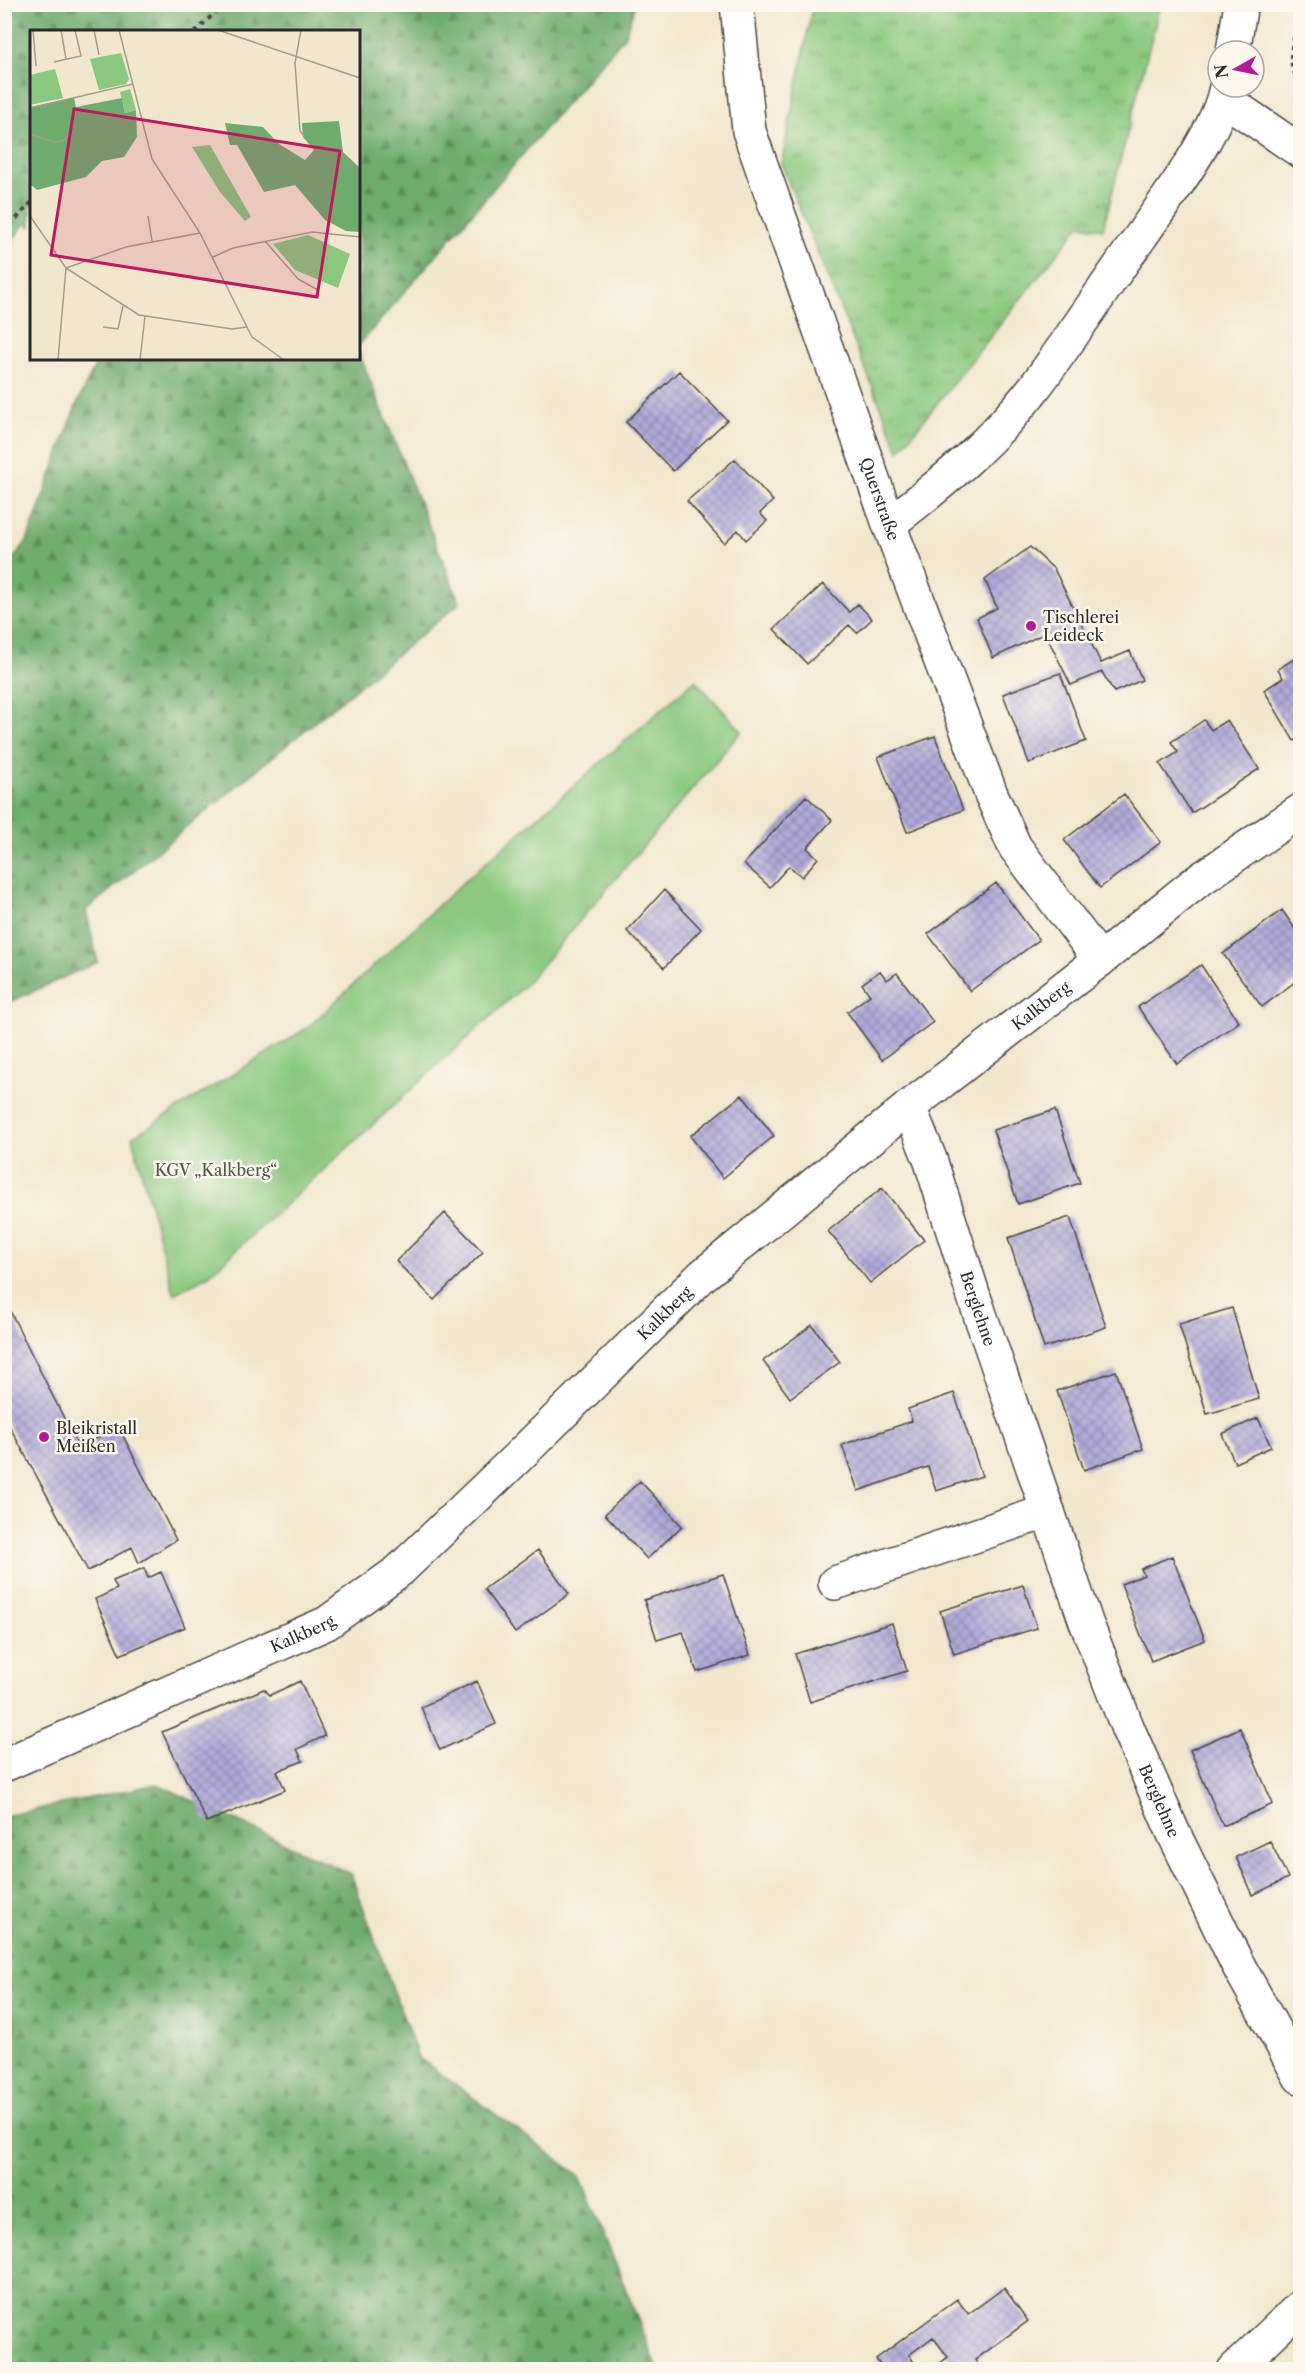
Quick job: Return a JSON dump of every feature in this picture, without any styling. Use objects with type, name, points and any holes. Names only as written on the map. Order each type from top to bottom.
[{"type":"street","name":"Querstraße","points":[[736,4],[749,131],[889,524],[991,794],[1015,847],[1100,960]]},
{"type":"street","points":[[1235,39],[1241,4]]},
{"type":"street","points":[[889,524],[932,492],[981,447],[1033,388],[1174,189],[1202,144],[1222,99]]},
{"type":"street","points":[[1233,99],[1300,151]]},
{"type":"street","name":"Kalkberg","points":[[4,1765],[327,1623],[400,1570],[703,1275],[909,1107],[1100,960],[1195,883],[1300,811]]},
{"type":"street","name":"Berglehne","points":[[909,1107],[930,1159],[1047,1511],[1111,1686],[1174,1834],[1237,1963],[1300,2077]]},
{"type":"street","points":[[835,1583],[1047,1511]]},
{"type":"street","points":[[1234,2370],[1300,2307]]},
{"type":"path","points":[[197,30],[224,4]]},
{"type":"path","points":[[1300,20],[1291,48],[1290,60],[1294,73],[1300,81]]},
{"type":"path","points":[[4,232],[30,204]]},
{"type":"green space","points":[[5,4],[635,4],[625,36],[360,344],[360,30],[30,30],[30,226],[25,223],[5,250]]},
{"type":"green space","points":[[813,5],[1160,5],[1103,229],[1080,225],[899,451],[781,164]]},
{"type":"green space","points":[[360,355],[460,603],[86,910],[98,962],[5,1004],[5,569],[27,541],[76,406],[98,360],[360,360]]},
{"type":"green space","name":"KGV „Kalkberg“","points":[[695,680],[742,731],[524,986],[209,1275],[174,1294],[132,1137],[307,1028],[460,885]]},
{"type":"green space","points":[[157,1784],[351,1874],[418,2057],[580,2176],[658,2369],[5,2369],[4,1816]]},
{"type":"building","points":[[679,371],[727,420],[673,471],[626,422]]},
{"type":"building","points":[[735,459],[773,501],[760,513],[767,521],[746,540],[738,530],[724,543],[687,501]]},
{"type":"building","name":"Tischlerei Leideck","points":[[1030,547],[1054,569],[1101,663],[1130,651],[1142,680],[1114,692],[1102,672],[1071,685],[1045,633],[993,658],[977,618],[997,608],[985,580]]},
{"type":"building","points":[[823,584],[849,612],[858,604],[872,619],[857,633],[849,625],[807,664],[774,629]]},
{"type":"building","points":[[1300,655],[1300,737],[1294,741],[1264,690],[1283,678],[1278,669]]},
{"type":"building","points":[[1060,673],[1086,741],[1029,763],[1003,694]]},
{"type":"building","points":[[1204,720],[1211,730],[1227,720],[1259,769],[1192,813],[1160,764],[1178,752],[1171,742]]},
{"type":"building","points":[[935,736],[963,810],[907,832],[878,757]]},
{"type":"building","points":[[1124,794],[1161,842],[1100,888],[1064,840]]},
{"type":"building","points":[[806,796],[832,820],[807,848],[818,858],[802,877],[789,866],[770,887],[744,864]]},
{"type":"building","points":[[996,883],[1039,940],[970,991],[928,934]]},
{"type":"building","points":[[664,890],[701,929],[664,968],[627,931]]},
{"type":"building","points":[[1282,910],[1300,936],[1300,978],[1262,1007],[1223,954]]},
{"type":"building","points":[[1201,965],[1239,1022],[1177,1064],[1138,1007]]},
{"type":"building","points":[[880,971],[887,980],[897,973],[933,1022],[882,1060],[847,1012],[870,995],[862,984]]},
{"type":"building","points":[[742,1095],[774,1136],[723,1178],[690,1136]]},
{"type":"building","points":[[1055,1110],[1080,1183],[1018,1204],[993,1130]]},
{"type":"building","points":[[882,1188],[924,1240],[870,1283],[828,1231]]},
{"type":"building","points":[[445,1213],[483,1252],[434,1300],[396,1261]]},
{"type":"building","points":[[1070,1217],[1106,1327],[1044,1348],[1008,1238]]},
{"type":"building","points":[[1232,1308],[1259,1399],[1207,1414],[1179,1324]]},
{"type":"building","name":"Bleikristall Meißen","points":[[9,1309],[79,1448],[118,1426],[176,1540],[139,1563],[132,1547],[88,1571],[4,1416],[4,1311]]},
{"type":"building","points":[[812,1325],[840,1362],[790,1398],[763,1361]]},
{"type":"building","points":[[1116,1371],[1143,1449],[1084,1470],[1057,1391]]},
{"type":"building","points":[[954,1393],[982,1476],[936,1491],[928,1467],[858,1491],[842,1445],[912,1421],[908,1409]]},
{"type":"building","points":[[1258,1418],[1271,1447],[1235,1463],[1222,1434]]},
{"type":"building","points":[[640,1481],[682,1526],[647,1559],[605,1514]]},
{"type":"building","points":[[538,1550],[569,1594],[515,1633],[484,1589]]},
{"type":"building","points":[[1172,1556],[1205,1640],[1151,1661],[1121,1584],[1144,1575],[1141,1569]]},
{"type":"building","points":[[144,1568],[148,1578],[161,1572],[185,1627],[120,1655],[95,1599],[117,1589],[113,1581]]},
{"type":"building","points":[[723,1574],[750,1655],[697,1672],[683,1632],[657,1640],[644,1600]]},
{"type":"building","points":[[1023,1585],[1037,1628],[954,1654],[940,1611]]},
{"type":"building","points":[[892,1623],[907,1671],[810,1702],[795,1654]]},
{"type":"building","points":[[300,1681],[325,1736],[297,1749],[303,1761],[277,1771],[285,1790],[207,1822],[162,1732],[264,1689],[270,1695]]},
{"type":"building","points":[[477,1681],[496,1724],[440,1750],[421,1707]]},
{"type":"building","points":[[4,1692],[10,1703],[4,1705]]},
{"type":"building","points":[[1240,1728],[1273,1804],[1223,1826],[1190,1750]]},
{"type":"building","points":[[1270,1841],[1288,1878],[1253,1895],[1236,1857]]},
{"type":"building","points":[[1004,2288],[1028,2321],[975,2360],[979,2366],[974,2370],[931,2370],[948,2357],[933,2337],[909,2355],[919,2370],[883,2370],[876,2359],[957,2299],[968,2314]]},
{"type":"place","name":"Tischlerei Leideck","points":[[1031,626]]},
{"type":"place","name":"Bleikristall Meißen","points":[[44,1437]]}]
